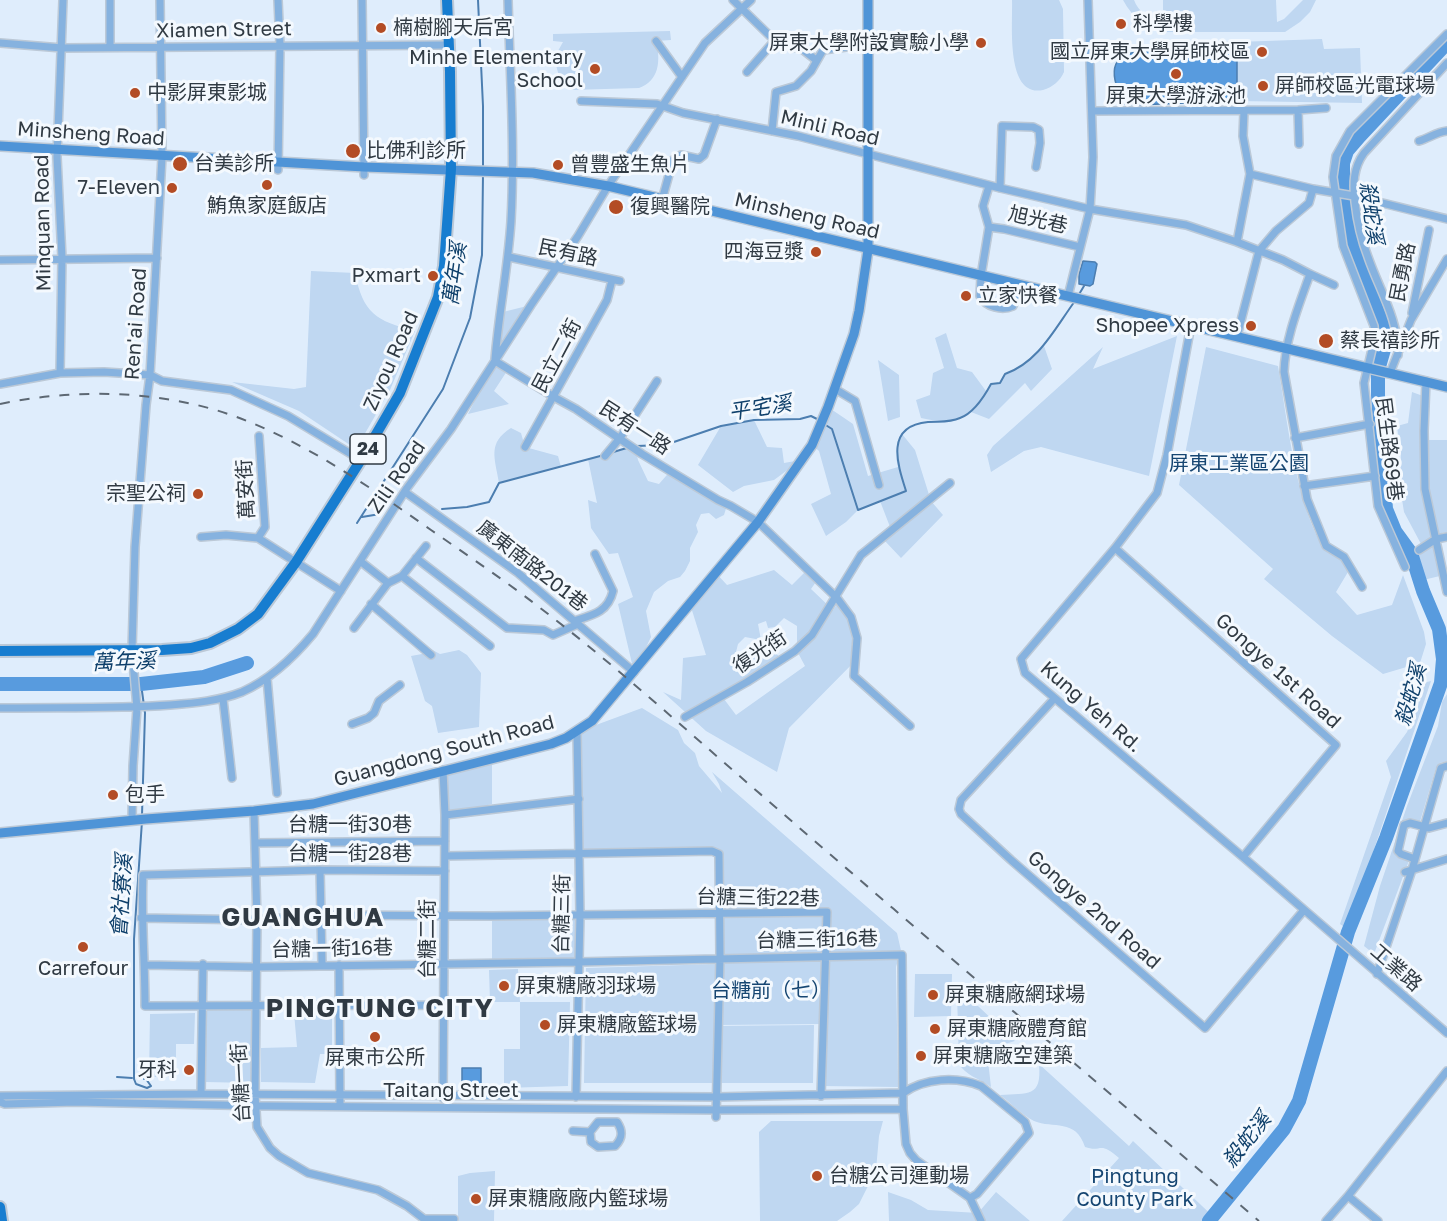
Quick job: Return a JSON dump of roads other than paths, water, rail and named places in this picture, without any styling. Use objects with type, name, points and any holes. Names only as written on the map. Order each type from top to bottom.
[{"type":"main road","name":"Ziyou Road","points":[[0,651],[191,648],[210,643],[226,636],[258,614],[296,562],[361,460],[400,393],[423,340],[438,297],[444,266],[451,170],[447,0]]},
{"type":"main road","points":[[0,1207],[2,1221]]},
{"type":"street","name":"Minquan Road","points":[[60,373],[62,258],[57,150],[63,0]]},
{"type":"street","points":[[110,0],[110,47]]},
{"type":"street","name":"Ren'ai Road","points":[[139,819],[133,766],[132,650],[135,547],[158,258],[162,157],[160,0]]},
{"type":"street","points":[[278,0],[280,45],[278,166]]},
{"type":"street","points":[[362,0],[364,171]]},
{"type":"street","name":"Zili Road","points":[[0,708],[134,708],[223,699],[244,691],[267,678],[300,649],[313,634],[405,492],[451,429],[495,361],[498,318],[509,257],[513,172],[508,0]]},
{"type":"street","points":[[733,0],[757,26],[776,39],[802,49],[816,60]]},
{"type":"street","points":[[495,361],[578,236],[608,186],[705,43],[751,0]]},
{"type":"street","name":"Guangdong South Road","points":[[0,832],[313,804],[551,744],[577,732],[599,713],[758,522],[803,459],[822,423],[835,389],[860,311],[868,249],[868,0]]},
{"type":"street","points":[[1068,296],[1090,208],[1093,157],[1088,0]]},
{"type":"street","name":"民生路69巷","points":[[1405,567],[1378,506],[1364,382],[1375,337],[1374,326],[1345,254],[1338,223],[1333,177],[1336,156],[1350,131],[1447,34]]},
{"type":"street","points":[[747,72],[776,39]]},
{"type":"street","points":[[656,41],[682,77]]},
{"type":"street","name":"Xiamen Street","points":[[0,43],[62,48],[449,45]]},
{"type":"street","points":[[772,131],[776,92],[796,86],[811,71],[823,50],[868,44]]},
{"type":"street","points":[[1398,355],[1396,328],[1368,258],[1358,221],[1354,196],[1355,170],[1364,153],[1447,63]]},
{"type":"street","name":"Minli Road","points":[[581,101],[657,104],[868,154],[989,186],[1090,208],[1186,225],[1237,242],[1334,285]]},
{"type":"street","points":[[1092,111],[1244,111],[1326,108]]},
{"type":"street","points":[[1298,110],[1299,144]]},
{"type":"street","points":[[1237,242],[1250,174],[1243,135],[1244,111]]},
{"type":"street","points":[[662,200],[673,160],[681,155],[699,159],[704,155],[717,119]]},
{"type":"street","points":[[1000,188],[1002,126],[1033,127],[1039,130],[1040,143],[1036,167]]},
{"type":"street","points":[[1419,141],[1447,131]]},
{"type":"street","name":"Minsheng Road","points":[[0,146],[364,171],[468,170],[540,173],[608,186],[1191,325]]},
{"type":"street","points":[[1250,174],[1447,219]]},
{"type":"street","points":[[989,186],[983,206],[989,227],[980,296],[989,306],[1003,308],[1013,306],[1020,285]]},
{"type":"street","points":[[1237,336],[1259,251],[1276,231],[1309,203],[1313,189]]},
{"type":"street","name":"旭光巷","points":[[989,227],[1004,228],[1080,247]]},
{"type":"street","name":"民勇路","points":[[1410,320],[1429,230]]},
{"type":"street","name":"民有路","points":[[509,257],[616,280]]},
{"type":"street","points":[[0,260],[158,258]]},
{"type":"street","points":[[1390,373],[1410,320],[1447,259]]},
{"type":"street","points":[[1310,274],[1297,308],[1284,372],[1307,499],[1326,546],[1344,557],[1362,586]]},
{"type":"street","name":"民立二街","points":[[525,447],[554,398],[616,280]]},
{"type":"street","points":[[1191,325],[1447,387]]},
{"type":"street","name":"Kung Yeh Rd.","points":[[1191,325],[1167,455],[1157,493],[1115,548],[1021,658],[1025,674],[1330,933]]},
{"type":"street","name":"民有一路","points":[[495,361],[576,409],[639,452],[717,500],[758,522]]},
{"type":"street","points":[[0,384],[60,373],[104,372],[150,375],[162,381],[231,390],[288,416],[361,460]]},
{"type":"street","points":[[605,456],[620,438],[657,381]]},
{"type":"street","points":[[1426,381],[1425,489],[1447,592]]},
{"type":"street","points":[[835,389],[855,401],[879,485]]},
{"type":"street","points":[[1295,438],[1370,424]]},
{"type":"street","name":"萬安街","points":[[258,538],[265,527],[259,436]]},
{"type":"street","points":[[1304,486],[1375,476]]},
{"type":"street","name":"復光街","points":[[686,717],[795,651],[812,634],[837,598],[851,569],[861,555],[950,483]]},
{"type":"street","name":"廣東南路201巷","points":[[405,492],[518,573],[634,672]]},
{"type":"street","points":[[758,522],[837,598],[851,617],[857,638],[854,676],[910,726]]},
{"type":"street","points":[[201,537],[226,535],[258,538],[341,591]]},
{"type":"street","points":[[1419,550],[1436,539],[1447,537]]},
{"type":"street","points":[[354,628],[388,582],[402,576],[426,546]]},
{"type":"street","name":"Gongye 1st Road","points":[[1115,548],[1336,745],[1243,857]]},
{"type":"street","points":[[416,558],[507,628],[544,630],[553,635],[576,622],[602,612],[611,599],[613,591],[595,554]]},
{"type":"street","points":[[360,561],[388,582]]},
{"type":"street","points":[[402,576],[490,646]]},
{"type":"street","points":[[371,604],[431,655]]},
{"type":"street","points":[[267,678],[277,793]]},
{"type":"street","points":[[351,724],[368,718],[374,713],[379,701],[400,685]]},
{"type":"street","points":[[223,699],[232,778]]},
{"type":"street","name":"Gongye 2nd Road","points":[[1054,699],[961,800],[959,809],[961,814],[1205,1028],[1304,910]]},
{"type":"street","name":"台糖三街","points":[[576,1097],[580,915],[577,732]]},
{"type":"street","points":[[1377,974],[1408,871],[1415,859],[1441,768],[1447,766]]},
{"type":"street","name":"台糖二街","points":[[443,770],[445,815],[443,1107]]},
{"type":"street","points":[[445,815],[579,799]]},
{"type":"street","name":"台糖一街","points":[[254,811],[257,920],[255,1005],[257,1127],[270,1148],[308,1173],[378,1190],[407,1206],[424,1219],[454,1219]]},
{"type":"street","points":[[1415,859],[1401,854],[1398,850],[1404,825],[1406,823],[1433,827],[1447,823]]},
{"type":"street","name":"台糖一街30巷","points":[[255,843],[445,841]]},
{"type":"street","points":[[445,856],[712,850],[719,854],[720,958],[716,1113]]},
{"type":"street","points":[[1408,871],[1447,859]]},
{"type":"street","points":[[320,870],[322,964]]},
{"type":"street","name":"台糖一街28巷","points":[[141,918],[142,875],[320,870],[445,871]]},
{"type":"street","name":"台糖三街22巷","points":[[141,918],[257,920],[321,915],[827,912],[821,1096]]},
{"type":"street","points":[[141,918],[145,965],[145,1006],[444,1005]]},
{"type":"street","name":"工業路","points":[[1330,933],[1447,1033]]},
{"type":"street","name":"台糖三街16巷","points":[[578,962],[902,955],[903,1109]]},
{"type":"street","name":"台糖一街16巷","points":[[145,965],[578,962]]},
{"type":"street","points":[[201,1094],[203,964]]},
{"type":"street","points":[[339,965],[340,1107]]},
{"type":"street","points":[[1326,1221],[1447,1071]]},
{"type":"street","points":[[903,1094],[923,1083],[954,1080],[972,1083],[981,1086],[1028,1127],[1029,1133],[970,1198]]},
{"type":"street","points":[[116,1094],[116,1103]]},
{"type":"street","name":"Taitang Street","points":[[0,1096],[255,1094],[716,1098],[903,1094]]},
{"type":"street","name":"Taitang Street","points":[[0,1102],[5,1104],[443,1107],[716,1113],[903,1109]]},
{"type":"street","points":[[903,1109],[906,1144],[910,1153],[970,1198],[981,1221]]},
{"type":"street","points":[[598,1122],[617,1122],[622,1135],[615,1146],[598,1147],[591,1142],[590,1132],[598,1122]]},
{"type":"street","points":[[573,1131],[590,1132]]},
{"type":"street","points":[[1348,1196],[1378,1221]]},
{"type":"water","name":"屏東大學游泳池","points":[[1237,42],[1237,101],[1136,105],[1120,103],[1114,70],[1121,58],[1127,54],[1159,50],[1159,44]]},
{"type":"water","points":[[1083,261],[1097,264],[1093,284],[1090,286],[1079,284]]},
{"type":"water","points":[[462,1068],[481,1068],[481,1085],[462,1085]]},
{"type":"waterway","name":"萬年溪","points":[[478,0],[483,106],[483,168]]},
{"type":"waterway","name":"殺蛇溪","points":[[1209,1221],[1284,1129],[1299,1101],[1348,932],[1386,838],[1441,683],[1443,659],[1439,629],[1423,591],[1411,553],[1395,531],[1386,509],[1378,395],[1378,370],[1385,346],[1384,328],[1352,245],[1343,192],[1343,163],[1347,151],[1447,43]]},
{"type":"waterway","name":"萬年溪","points":[[357,523],[443,389],[470,318],[482,255],[483,174]]},
{"type":"waterway","name":"平宅溪","points":[[1078,296],[1084,286]]},
{"type":"waterway","name":"平宅溪","points":[[824,424],[832,429],[858,510],[906,491],[898,458],[900,438],[905,431],[914,425],[956,420],[965,416],[982,399],[991,384],[1000,383],[1005,374],[1017,369],[1037,353],[1075,301]]},
{"type":"waterway","name":"平宅溪","points":[[636,446],[665,445],[721,426],[754,420],[800,419],[811,416],[819,420]]},
{"type":"waterway","name":"平宅溪","points":[[610,453],[630,447]]},
{"type":"waterway","name":"平宅溪","points":[[442,509],[489,502],[499,483],[604,455]]},
{"type":"waterway","name":"平宅溪","points":[[362,517],[380,514]]},
{"type":"waterway","name":"萬年溪","points":[[0,684],[141,684],[204,677],[247,663]]},
{"type":"waterway","name":"會社寮溪","points":[[141,684],[145,713],[142,815]]},
{"type":"waterway","name":"會社寮溪","points":[[142,821],[134,939],[134,1079],[136,1084],[147,1088],[151,1086],[144,1079]]},
{"type":"waterway","name":"會社寮溪","points":[[117,1077],[132,1078]]},
{"type":"railway","points":[[0,404],[63,395],[95,394],[160,398],[191,404],[222,412],[276,434],[322,458],[366,486],[512,587],[595,652],[1259,1221]]},
{"type":"place","name":"科學樓","points":[[1121,24]]},
{"type":"place","name":"楠樹腳天后宮","points":[[381,28]]},
{"type":"place","name":"屏東大學附設實驗小學","points":[[981,43]]},
{"type":"place","name":"國立屏東大學屏師校區","points":[[1262,52]]},
{"type":"place","name":"Minhe Elementary School","points":[[595,69]]},
{"type":"place","name":"屏東大學游泳池","points":[[1176,74]]},
{"type":"place","name":"屏師校區光電球場","points":[[1263,86]]},
{"type":"place","name":"中影屏東影城","points":[[135,93]]},
{"type":"place","name":"比佛利診所","points":[[353,151]]},
{"type":"place","name":"台美診所","points":[[180,164]]},
{"type":"place","name":"曾豐盛生魚片","points":[[558,165]]},
{"type":"place","name":"鮪魚家庭飯店","points":[[267,185]]},
{"type":"place","name":"7-Eleven","points":[[172,188]]},
{"type":"place","name":"復興醫院","points":[[616,207]]},
{"type":"place","name":"四海豆漿","points":[[816,252]]},
{"type":"place","name":"Pxmart","points":[[433,276]]},
{"type":"place","name":"立家快餐","points":[[966,296]]},
{"type":"place","name":"Shopee Xpress","points":[[1251,326]]},
{"type":"place","name":"蔡長禧診所","points":[[1326,341]]},
{"type":"place","name":"宗聖公祠","points":[[198,494]]},
{"type":"place","name":"包手","points":[[113,795]]},
{"type":"place","name":"Carrefour","points":[[83,947]]},
{"type":"place","name":"屏東糖廠羽球場","points":[[504,986]]},
{"type":"place","name":"屏東糖廠網球場","points":[[933,995]]},
{"type":"place","name":"屏東糖廠籃球場","points":[[545,1025]]},
{"type":"place","name":"屏東糖廠體育館","points":[[935,1029]]},
{"type":"place","name":"屏東市公所","points":[[375,1037]]},
{"type":"place","name":"屏東糖廠空建築","points":[[921,1056]]},
{"type":"place","name":"牙科","points":[[189,1070]]},
{"type":"place","name":"台糖公司運動場","points":[[817,1176]]},
{"type":"place","name":"屏東糖廠廠内籃球場","points":[[476,1199]]},
{"type":"district","name":"GUANGHUA","points":[[303,918]]},
{"type":"district","name":"PINGTUNG CITY","points":[[380,1009]]},
{"type":"park label","name":"屏東工業區公園","points":[[1239,464]]},
{"type":"park label","name":"台糖前（七）","points":[[771,991]]},
{"type":"park label","name":"Pingtung County Park","points":[[1135,1188]]}]
